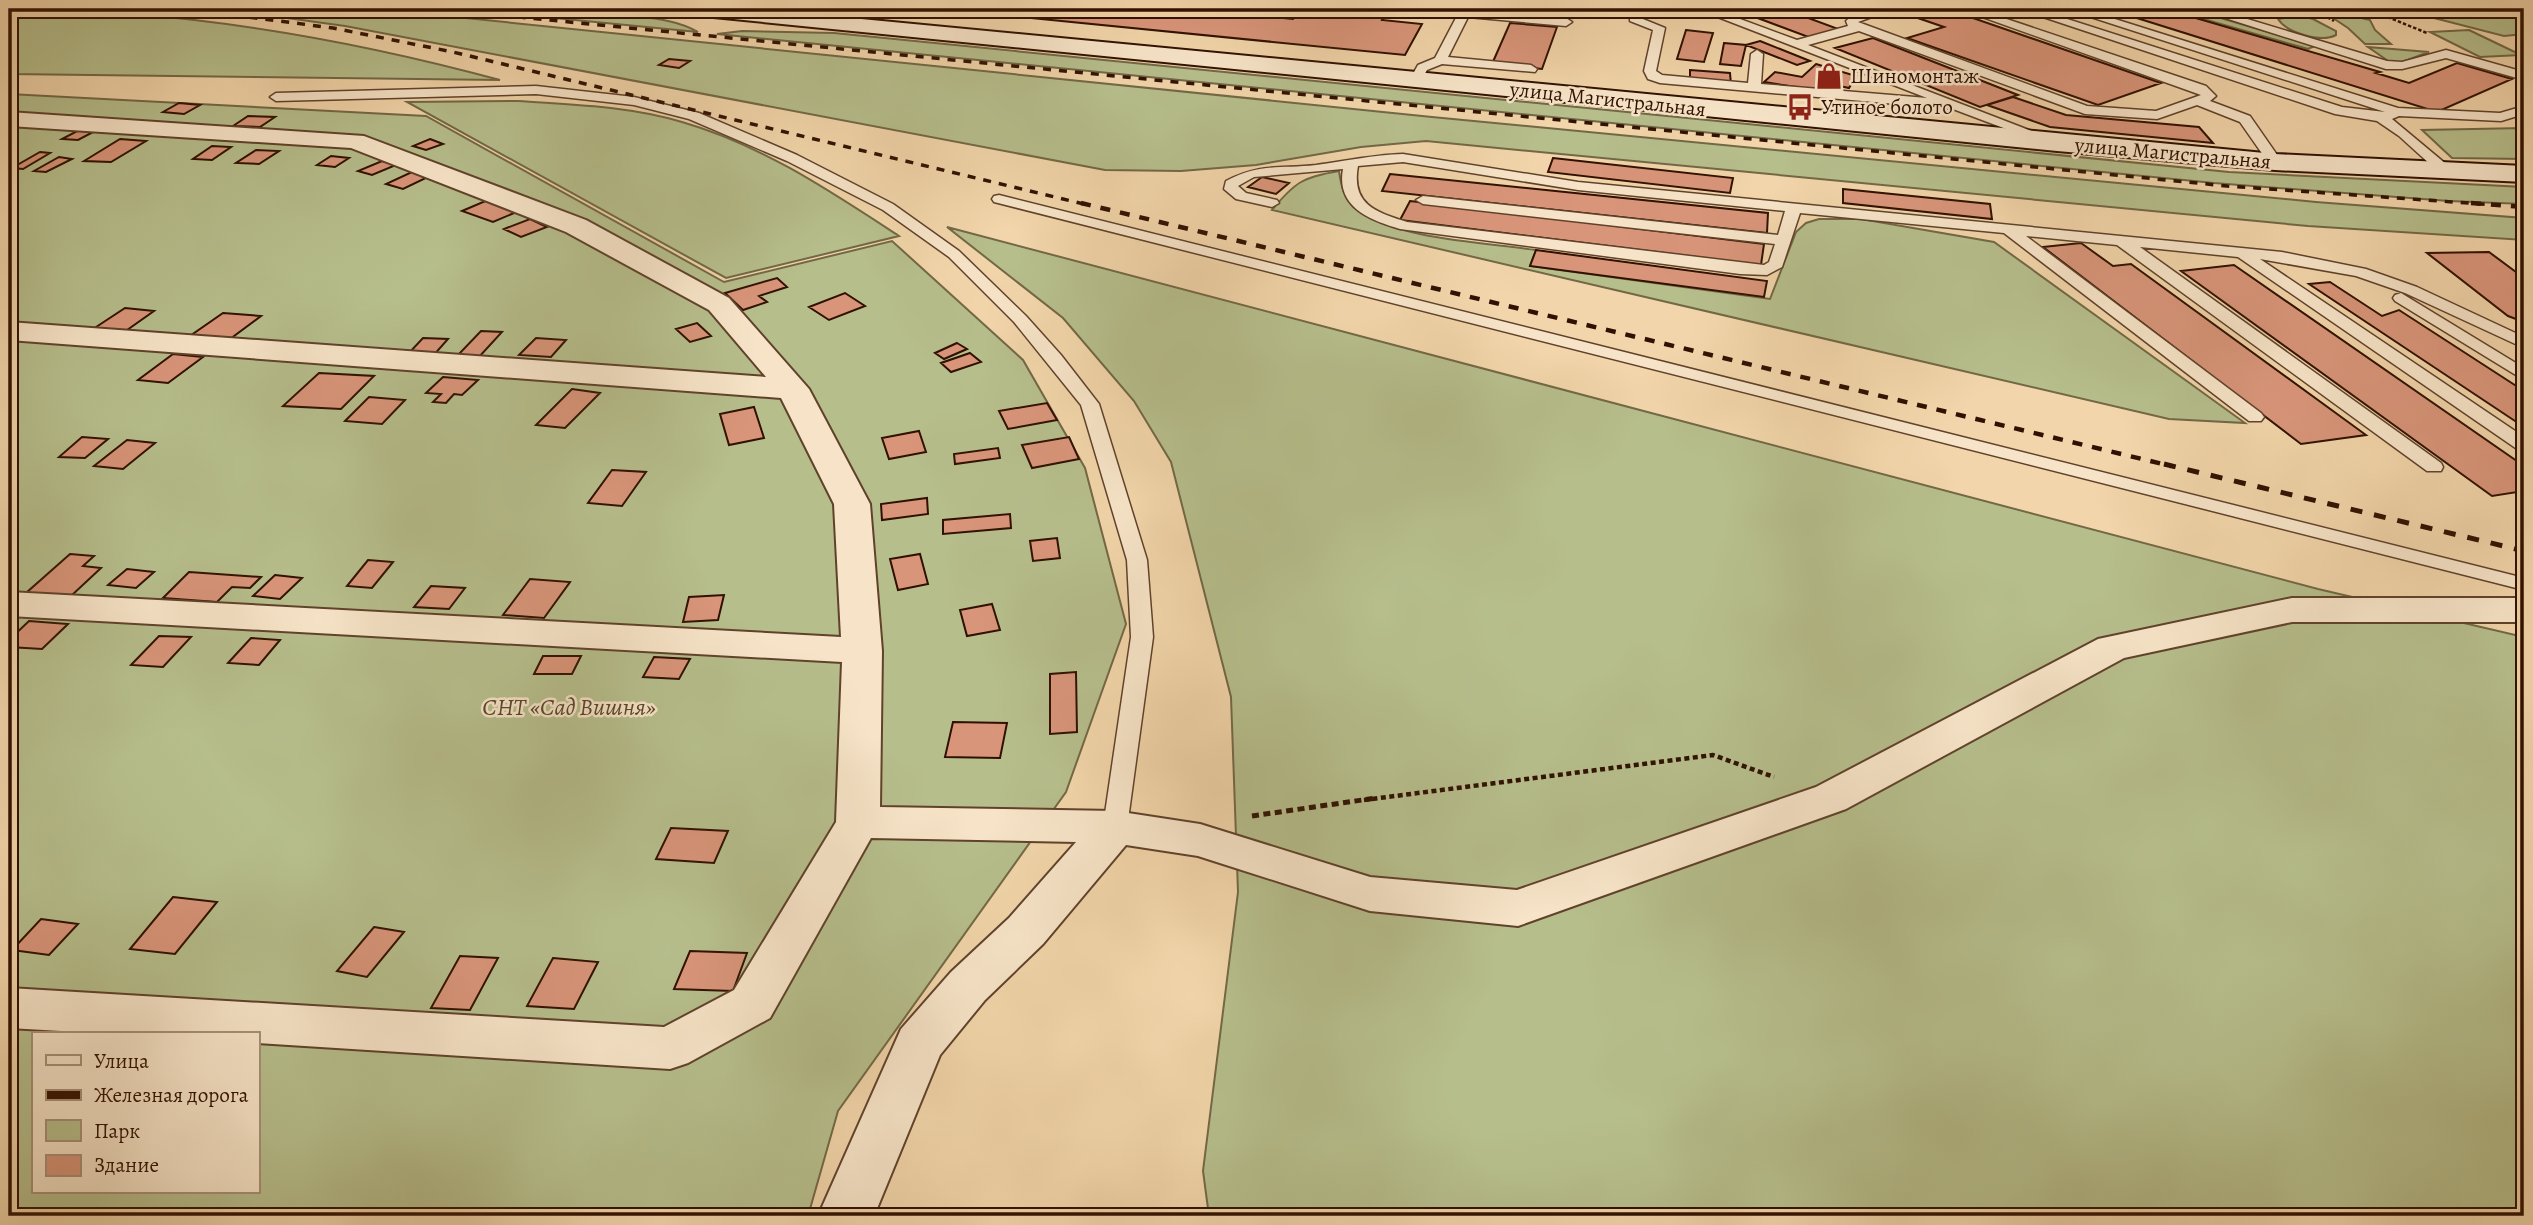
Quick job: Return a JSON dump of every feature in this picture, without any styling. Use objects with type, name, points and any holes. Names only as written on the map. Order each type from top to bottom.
[{"type":"street","name":"улица Магистральная","points":[[693,9],[743,11],[2057,143],[2275,162],[2524,174]]},
{"type":"street","points":[[9,119],[355,141],[576,226],[719,304],[793,389],[852,504],[862,651],[858,822],[752,1004],[670,1048],[9,1008]]},
{"type":"street","points":[[9,331],[793,389]]},
{"type":"street","points":[[9,604],[862,651]]},
{"type":"street","points":[[858,822],[1115,827],[1200,841],[1370,894],[1518,908],[1830,798],[2112,648],[2292,610],[2524,610]]},
{"type":"street","points":[[846,1216],[919,1044],[968,986],[1026,931],[1115,827]]},
{"type":"lane","points":[[1703,9],[2057,143]]},
{"type":"lane","points":[[1888,9],[1852,20],[1858,27],[2085,110],[2157,115],[2210,96],[2208,93],[1966,9]]},
{"type":"lane","points":[[2025,9],[2340,111],[2382,118],[2404,133],[2448,172]]},
{"type":"lane","points":[[2072,9],[2397,112],[2501,117],[2524,110]]},
{"type":"lane","points":[[2203,9],[2386,65],[2403,67],[2439,54],[2524,76]]},
{"type":"lane","points":[[1440,60],[1462,11],[1504,13],[1566,22]]},
{"type":"lane","points":[[1634,19],[1659,28],[1650,71],[1652,76],[1682,82],[1957,105]]},
{"type":"lane","points":[[1797,44],[1858,27]]},
{"type":"lane","points":[[1754,86],[1757,54]]},
{"type":"lane","points":[[1415,80],[1422,68],[1440,60],[1531,68]]},
{"type":"lane","points":[[276,97],[536,90],[634,101],[694,116],[792,158],[888,208],[954,254],[1028,329],[1090,404],[1138,559],[1142,637],[1115,827]]},
{"type":"lane","points":[[2199,101],[2245,119],[2275,162]]},
{"type":"lane","points":[[2382,118],[2397,112]]},
{"type":"lane","points":[[1272,204],[1241,196],[1231,189],[1231,184],[1251,173],[1301,171],[1377,159],[1403,158],[1541,181],[1793,209],[2281,257],[2360,272],[2411,290],[2524,344]]},
{"type":"lane","points":[[1351,164],[1348,186],[1358,205],[1378,217],[1427,230],[1752,271],[1767,270],[1776,264],[1793,209]]},
{"type":"lane","points":[[999,199],[2524,584]]},
{"type":"lane","points":[[1423,200],[1783,240]]},
{"type":"lane","points":[[2007,229],[2255,417]]},
{"type":"lane","points":[[2121,240],[2434,467]]},
{"type":"lane","points":[[2241,253],[2524,445]]},
{"type":"lane","points":[[2360,272],[2524,375]]},
{"type":"path","points":[[2350,9],[2385,16],[2421,30],[2429,38]]},
{"type":"path","points":[[1200,841],[1224,825],[1255,815],[1470,784],[1713,755],[1830,798]]},
{"type":"green space","points":[[9,9],[133,14],[256,28],[379,51],[500,80],[9,74]]},
{"type":"green space","points":[[221,9],[377,9],[1432,117],[2316,202],[2524,218],[2524,240],[2308,226],[1426,141],[1361,147],[1256,165],[1181,171],[1105,170],[345,26]]},
{"type":"green space","points":[[462,9],[625,15],[672,22],[698,32]]},
{"type":"green space","points":[[2258,9],[2291,9],[2305,12],[2297,15],[2313,19],[2336,31],[2336,35],[2322,38],[2296,32],[2278,19],[2284,18]]},
{"type":"green space","points":[[2322,9],[2370,20],[2375,30],[2391,44],[2365,44]]},
{"type":"green space","points":[[2399,9],[2524,9],[2524,34],[2504,36]]},
{"type":"green space","points":[[2197,11],[2315,46],[2308,49],[2186,14]]},
{"type":"green space","points":[[2469,30],[2521,55],[2480,57],[2430,32]]},
{"type":"green space","points":[[742,31],[834,33],[2229,172],[2524,187],[2524,204],[2214,183],[717,34]]},
{"type":"green space","points":[[2368,47],[2429,52],[2394,65]]},
{"type":"green space","name":"СНТ «Сад Вишня»","points":[[9,94],[426,116],[724,282],[892,241],[1023,360],[1085,468],[1126,624],[1066,792],[838,1111],[808,1216],[9,1216]]},
{"type":"green space","points":[[518,101],[642,113],[711,132],[768,156],[899,236],[726,278],[407,102]]},
{"type":"green space","points":[[2524,128],[2524,159],[2452,158],[2422,130]]},
{"type":"green space","points":[[1339,171],[1344,192],[1352,205],[1372,219],[1393,227],[1442,238],[1536,250],[1530,266],[1770,299],[1796,232],[1806,223],[1819,219],[1861,219],[1994,242],[2245,423],[2169,419],[1272,210],[1301,182]]},
{"type":"green space","points":[[947,227],[2318,589],[2524,637],[2524,1216],[1209,1216],[1203,1171],[1238,892],[1231,697],[1171,462],[1134,401],[1063,318]]},
{"type":"building","points":[[939,9],[1238,9],[1234,13],[1293,19],[1297,12],[1316,14],[1320,9],[1389,9],[1382,20],[1422,24],[1405,55]]},
{"type":"building","points":[[1764,9],[1784,9],[1841,30],[1811,38],[1747,14]]},
{"type":"building","points":[[1923,9],[1947,9],[2161,83],[2098,105],[1907,38],[1944,27],[1906,14]]},
{"type":"building","points":[[2108,9],[2165,9],[2380,72],[2376,73],[2409,83],[2457,63],[2512,79],[2437,112]]},
{"type":"building","points":[[1510,23],[1557,27],[1542,69],[1492,64]]},
{"type":"building","points":[[1686,30],[1713,33],[1704,62],[1677,59]]},
{"type":"building","points":[[1873,38],[2018,95],[1980,107],[1835,48]]},
{"type":"building","points":[[1760,41],[1810,61],[1797,65],[1746,45]]},
{"type":"building","points":[[1724,43],[1746,45],[1741,66],[1720,64]]},
{"type":"building","points":[[669,59],[690,61],[679,68],[659,65]]},
{"type":"building","points":[[1816,64],[1856,76],[1849,88],[1835,85],[1828,92],[1764,82],[1775,72],[1802,77]]},
{"type":"building","points":[[1690,70],[1730,73],[1731,85],[1690,82]]},
{"type":"building","points":[[2013,97],[2066,115],[2199,127],[2213,143],[2050,127],[1987,105]]},
{"type":"building","points":[[179,103],[200,105],[184,114],[163,112]]},
{"type":"building","points":[[248,116],[275,117],[260,127],[233,126]]},
{"type":"building","points":[[81,129],[97,130],[78,140],[62,139]]},
{"type":"building","points":[[120,139],[146,141],[111,162],[84,161]]},
{"type":"building","points":[[430,139],[443,144],[426,150],[413,146]]},
{"type":"building","points":[[212,146],[231,147],[212,160],[193,159]]},
{"type":"building","points":[[256,150],[279,151],[259,164],[236,163]]},
{"type":"building","points":[[40,152],[50,153],[23,169],[12,168]]},
{"type":"building","points":[[331,156],[349,158],[335,167],[317,165]]},
{"type":"building","points":[[59,157],[72,159],[46,172],[34,171]]},
{"type":"building","points":[[1553,158],[1733,178],[1730,193],[1548,172]]},
{"type":"building","points":[[382,161],[396,165],[372,175],[358,171]]},
{"type":"building","points":[[414,171],[430,176],[403,189],[386,184]]},
{"type":"building","points":[[1390,174],[1768,213],[1767,233],[1382,191]]},
{"type":"building","points":[[1262,177],[1289,183],[1276,194],[1248,187]]},
{"type":"building","points":[[1843,189],[1990,204],[1992,219],[1843,203]]},
{"type":"building","points":[[490,199],[521,210],[493,222],[462,211]]},
{"type":"building","points":[[1410,201],[1764,244],[1761,265],[1400,220]]},
{"type":"building","points":[[530,219],[547,227],[521,237],[504,229]]},
{"type":"building","points":[[2081,243],[2113,266],[2131,264],[2366,435],[2301,444],[2043,247]]},
{"type":"building","points":[[1536,250],[1767,281],[1764,297],[1530,266]]},
{"type":"building","points":[[2489,252],[2524,278],[2524,322],[2508,316],[2427,253]]},
{"type":"building","points":[[2234,265],[2524,466],[2524,491],[2492,496],[2181,271]]},
{"type":"building","points":[[777,278],[787,287],[759,296],[767,302],[743,310],[725,293]]},
{"type":"building","points":[[2330,282],[2382,316],[2399,310],[2524,391],[2524,427],[2309,284]]},
{"type":"building","points":[[845,293],[865,306],[829,320],[809,307]]},
{"type":"building","points":[[125,308],[154,311],[120,335],[90,331]]},
{"type":"building","points":[[223,313],[261,316],[226,342],[187,338]]},
{"type":"building","points":[[697,323],[711,336],[690,342],[676,329]]},
{"type":"building","points":[[481,331],[502,332],[479,357],[457,356]]},
{"type":"building","points":[[423,338],[448,339],[433,356],[407,355]]},
{"type":"building","points":[[536,338],[566,340],[551,357],[519,355]]},
{"type":"building","points":[[957,343],[967,349],[944,359],[935,353]]},
{"type":"building","points":[[970,353],[981,362],[951,372],[941,363]]},
{"type":"building","points":[[173,354],[203,357],[168,383],[138,380]]},
{"type":"building","points":[[319,373],[374,376],[341,409],[283,406]]},
{"type":"building","points":[[443,377],[478,380],[462,395],[454,394],[446,403],[433,402],[441,394],[426,393]]},
{"type":"building","points":[[572,389],[600,393],[565,428],[536,425]]},
{"type":"building","points":[[369,397],[405,400],[382,424],[345,421]]},
{"type":"building","points":[[1047,403],[1057,420],[1008,429],[999,411]]},
{"type":"building","points":[[754,407],[764,438],[729,445],[720,414]]},
{"type":"building","points":[[919,431],[926,452],[889,459],[882,438]]},
{"type":"building","points":[[82,437],[108,439],[85,458],[59,457]]},
{"type":"building","points":[[1069,437],[1079,459],[1032,468],[1022,445]]},
{"type":"building","points":[[127,440],[155,443],[123,469],[94,466]]},
{"type":"building","points":[[998,448],[1000,458],[955,464],[954,454]]},
{"type":"building","points":[[612,470],[646,472],[622,506],[588,503]]},
{"type":"building","points":[[927,498],[928,514],[882,520],[881,504]]},
{"type":"building","points":[[1010,514],[1011,528],[943,534],[943,520]]},
{"type":"building","points":[[1057,538],[1060,558],[1033,561],[1030,541]]},
{"type":"building","points":[[70,554],[94,556],[83,566],[101,568],[71,596],[26,593]]},
{"type":"building","points":[[920,554],[928,584],[898,590],[890,559]]},
{"type":"building","points":[[368,560],[393,562],[372,588],[347,586]]},
{"type":"building","points":[[127,569],[154,572],[136,588],[108,585]]},
{"type":"building","points":[[189,572],[261,577],[250,588],[232,587],[217,602],[163,598]]},
{"type":"building","points":[[275,575],[302,578],[280,599],[253,596]]},
{"type":"building","points":[[530,579],[570,582],[544,618],[503,615]]},
{"type":"building","points":[[431,586],[465,588],[449,609],[414,607]]},
{"type":"building","points":[[724,595],[718,620],[683,622],[689,597]]},
{"type":"building","points":[[992,604],[1000,630],[967,636],[960,610]]},
{"type":"building","points":[[29,621],[68,624],[42,649],[9,647],[9,640]]},
{"type":"building","points":[[159,636],[191,637],[163,667],[131,665]]},
{"type":"building","points":[[251,638],[280,640],[259,665],[228,663]]},
{"type":"building","points":[[543,656],[581,656],[572,674],[534,674]]},
{"type":"building","points":[[654,657],[690,659],[679,679],[643,677]]},
{"type":"building","points":[[1076,672],[1077,732],[1050,734],[1050,674]]},
{"type":"building","points":[[953,722],[1007,723],[1000,758],[945,757]]},
{"type":"building","points":[[671,828],[728,831],[714,863],[656,859]]},
{"type":"building","points":[[173,897],[217,902],[175,954],[130,949]]},
{"type":"building","points":[[41,919],[78,924],[49,955],[12,950]]},
{"type":"building","points":[[374,927],[404,932],[367,977],[337,971]]},
{"type":"building","points":[[690,951],[747,953],[733,991],[674,989]]},
{"type":"building","points":[[460,956],[498,958],[470,1010],[431,1008]]},
{"type":"building","points":[[553,958],[598,962],[574,1009],[527,1006]]},
{"type":"railway","points":[[186,9],[333,28],[453,52],[1088,205]]},
{"type":"railway","points":[[438,9],[2227,186],[2496,205]]},
{"type":"railway","points":[[1081,203],[2171,466]]},
{"type":"railway","points":[[2471,203],[2524,207]]},
{"type":"railway","points":[[2164,464],[2524,551]]},
{"type":"place","name":"Шиномонтаж","points":[[1829,76]]},
{"type":"place","name":"Утиное болото","points":[[1800,107]]}]
